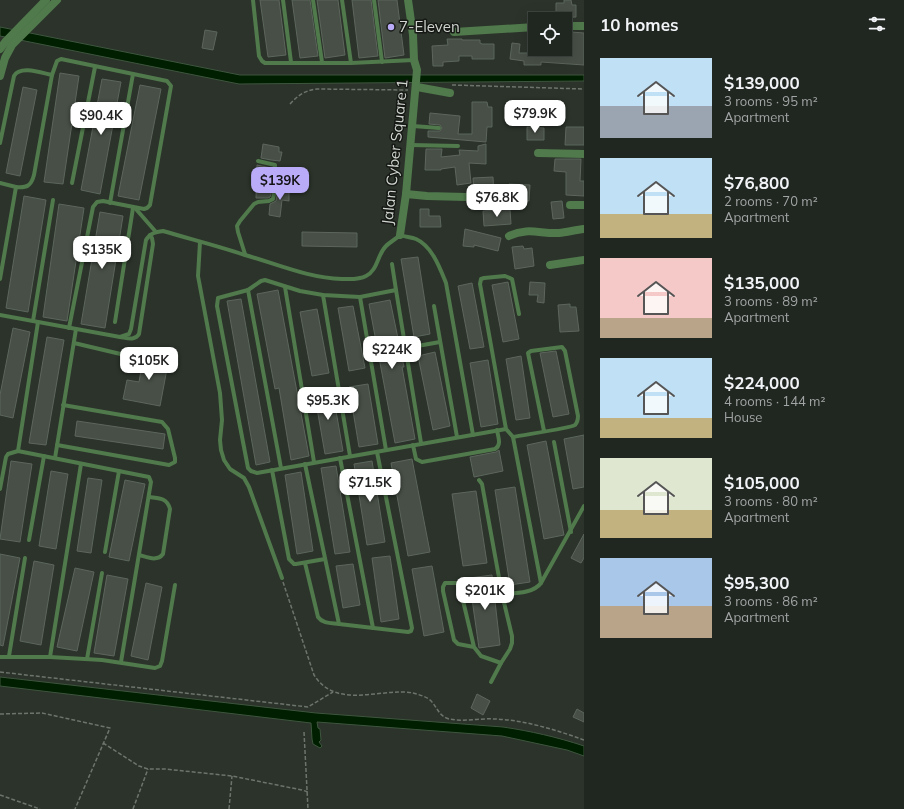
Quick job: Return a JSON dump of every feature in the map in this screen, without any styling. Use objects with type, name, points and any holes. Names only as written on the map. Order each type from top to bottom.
[{"type":"street","points":[[28,24],[46,0]]},
{"type":"street","points":[[0,49],[9,43],[28,24],[57,0]]},
{"type":"street","name":"Jalan Cyber Square 1","points":[[400,235],[406,194],[417,70],[414,60],[413,35],[408,0]]},
{"type":"street","points":[[572,26],[584,26]]},
{"type":"street","points":[[454,32],[528,27]]},
{"type":"street","points":[[0,76],[9,43]]},
{"type":"street","points":[[416,87],[449,89]]},
{"type":"street","points":[[538,153],[584,154]]},
{"type":"street","points":[[406,194],[466,197]]},
{"type":"street","points":[[570,205],[584,205]]},
{"type":"street","points":[[509,236],[525,231],[558,233],[584,229]]},
{"type":"street","points":[[550,265],[584,260]]},
{"type":"lane","points":[[253,0],[260,59],[265,63],[351,63],[414,60]]},
{"type":"lane","points":[[283,0],[291,62]]},
{"type":"lane","points":[[313,0],[322,62]]},
{"type":"lane","points":[[342,0],[351,63]]},
{"type":"lane","points":[[374,0],[382,62]]},
{"type":"lane","points":[[0,183],[16,187],[30,185],[34,175],[52,75],[57,61],[61,59],[167,81],[171,86],[150,205],[148,208],[144,209],[103,201],[97,202],[93,207],[69,328]]},
{"type":"lane","points":[[72,183],[95,66]]},
{"type":"lane","points":[[0,143],[14,76],[16,73],[24,70],[52,75]]},
{"type":"lane","points":[[110,203],[134,74]]},
{"type":"lane","points":[[413,126],[438,128]]},
{"type":"lane","points":[[410,145],[458,146]]},
{"type":"lane","points":[[244,254],[237,226],[254,204],[273,199],[274,194],[275,165],[258,161]]},
{"type":"lane","points":[[0,279],[16,187]]},
{"type":"lane","points":[[33,321],[53,200]]},
{"type":"lane","points":[[134,208],[156,232]]},
{"type":"lane","points":[[115,322],[134,208]]},
{"type":"lane","points":[[120,337],[129,334],[131,329],[146,240],[150,235],[156,232],[163,232],[244,254],[311,276],[353,279],[366,276],[371,272],[385,246],[400,235],[415,239],[423,244],[430,252],[442,272],[448,296],[473,435]]},
{"type":"lane","points":[[0,321],[1,315],[120,337],[133,339],[137,338],[139,334],[153,244],[150,235]]},
{"type":"lane","points":[[200,242],[198,276],[220,393],[222,420],[220,440],[221,450],[224,460],[230,469],[244,478],[249,487],[282,578]]},
{"type":"lane","points":[[392,264],[421,443]]},
{"type":"lane","points":[[519,314],[512,279],[505,276],[481,279],[480,284],[506,429],[513,437],[541,583]]},
{"type":"lane","points":[[396,290],[360,297],[323,296],[285,287],[265,280],[248,290],[218,298],[217,306],[248,468],[257,473],[506,429]]},
{"type":"lane","points":[[285,287],[314,462]]},
{"type":"lane","points":[[248,290],[281,468]]},
{"type":"lane","points":[[323,296],[350,456]]},
{"type":"lane","points":[[360,297],[386,450]]},
{"type":"lane","points":[[434,306],[457,437]]},
{"type":"lane","points":[[18,451],[38,322]]},
{"type":"lane","points":[[55,458],[76,329]]},
{"type":"lane","points":[[406,348],[440,342]]},
{"type":"lane","points":[[74,344],[129,356]]},
{"type":"lane","points":[[513,437],[572,426],[577,421],[578,416],[565,350],[562,347],[531,351],[528,353],[544,431]]},
{"type":"lane","points":[[57,445],[169,465],[175,462],[176,458],[168,429],[162,422],[63,405]]},
{"type":"lane","points":[[412,445],[416,459],[422,462],[495,449],[499,443],[497,430]]},
{"type":"lane","points":[[554,442],[571,532]]},
{"type":"lane","points":[[0,489],[2,469],[6,457],[8,454],[18,451],[149,477],[151,482],[121,662]]},
{"type":"lane","points":[[305,563],[318,618],[321,621],[408,632],[411,631],[412,628],[377,452]]},
{"type":"lane","points":[[29,540],[44,456]]},
{"type":"lane","points":[[340,458],[374,628]]},
{"type":"lane","points":[[50,657],[81,464]]},
{"type":"lane","points":[[305,464],[339,624]]},
{"type":"lane","points":[[272,470],[289,559],[294,564],[325,559]]},
{"type":"lane","points":[[105,552],[119,471]]},
{"type":"lane","points":[[479,480],[482,484],[502,594],[512,636],[510,649],[491,682]]},
{"type":"lane","points":[[139,555],[156,559],[163,554],[170,509],[168,504],[163,499],[148,497]]},
{"type":"lane","points":[[502,594],[533,590],[538,587],[571,532],[584,506]]},
{"type":"lane","points":[[9,656],[25,558]]},
{"type":"lane","points":[[87,659],[102,573]]},
{"type":"lane","points":[[474,647],[458,644],[454,640],[443,591],[445,583],[457,583],[460,588],[474,647],[481,656],[501,663]]},
{"type":"lane","points":[[0,657],[9,656],[87,659],[121,662],[150,668],[160,666],[175,585]]},
{"type":"path","points":[[449,89],[492,85],[584,89]]},
{"type":"path","points":[[290,104],[300,94],[308,90],[416,87]]},
{"type":"path","points":[[282,578],[314,675],[319,682],[333,692],[356,696],[390,692],[412,692],[426,697],[432,702],[441,716],[449,719],[513,720],[584,740]]},
{"type":"path","points":[[0,672],[308,708],[333,692]]},
{"type":"path","points":[[0,714],[42,713],[110,728],[75,809]]},
{"type":"path","points":[[304,732],[308,809]]},
{"type":"path","points":[[103,743],[139,766],[148,769],[165,769],[232,776],[308,792]]},
{"type":"path","points":[[133,809],[148,769]]},
{"type":"path","points":[[229,809],[232,776]]},
{"type":"path","points":[[0,795],[40,809]]},
{"type":"shaded area","points":[[0,27],[240,75],[584,75],[584,81],[239,84],[0,36]]},
{"type":"shaded area","points":[[0,677],[316,713],[503,727],[523,730],[584,746],[584,756],[567,750],[502,736],[317,722],[318,728],[320,729],[321,740],[319,742],[322,746],[320,748],[313,744],[311,723],[0,686]]},
{"type":"building","points":[[260,0],[279,0],[286,55],[268,57]]},
{"type":"building","points":[[292,0],[310,0],[318,56],[300,58]]},
{"type":"building","points":[[317,0],[338,0],[345,55],[325,58]]},
{"type":"building","points":[[352,0],[371,0],[378,56],[359,58]]},
{"type":"building","points":[[378,0],[397,0],[404,55],[385,58]]},
{"type":"building","points":[[564,0],[571,0],[572,5],[576,5],[576,17],[572,17],[572,12],[556,12],[556,3],[564,3]]},
{"type":"building","points":[[205,30],[217,32],[213,50],[202,48]]},
{"type":"building","points":[[572,32],[584,33],[584,65],[541,62],[541,65],[524,65],[524,61],[510,59],[512,43],[520,44],[519,53],[528,53],[528,56],[572,56]]},
{"type":"building","points":[[447,39],[480,40],[480,43],[482,44],[494,44],[494,59],[472,59],[472,56],[459,56],[459,61],[443,62],[443,66],[433,66],[432,46],[448,45]]},
{"type":"building","points":[[60,73],[79,76],[63,184],[44,182]]},
{"type":"building","points":[[102,79],[121,82],[100,194],[81,190]]},
{"type":"building","points":[[140,85],[161,89],[139,200],[118,196]]},
{"type":"building","points":[[23,87],[37,90],[20,176],[6,173]]},
{"type":"building","points":[[472,102],[487,102],[488,107],[492,107],[492,127],[487,127],[486,142],[428,137],[428,131],[440,131],[442,128],[440,125],[429,124],[430,113],[460,116],[458,134],[472,134]]},
{"type":"building","points":[[527,127],[544,128],[544,140],[527,140]]},
{"type":"building","points":[[566,127],[584,127],[584,145],[565,145]]},
{"type":"building","points":[[263,144],[279,147],[279,152],[282,152],[280,161],[261,158]]},
{"type":"building","points":[[486,144],[486,164],[469,163],[471,183],[457,185],[455,167],[441,170],[425,170],[426,149],[442,149],[441,157],[460,155],[459,150],[478,151],[478,146]]},
{"type":"building","points":[[555,159],[581,159],[580,181],[584,181],[584,196],[566,195],[566,172],[554,171]]},
{"type":"building","points":[[257,165],[271,168],[271,194],[268,198],[256,198]]},
{"type":"building","points":[[493,177],[494,196],[483,197],[482,190],[474,191],[473,178]]},
{"type":"building","points":[[509,184],[530,185],[529,201],[508,199]]},
{"type":"building","points":[[282,185],[289,185],[289,201],[282,200],[280,217],[269,215],[270,204],[276,201],[278,190],[282,190]]},
{"type":"building","points":[[24,196],[46,200],[28,312],[6,308]]},
{"type":"building","points":[[562,201],[564,218],[553,219],[551,202]]},
{"type":"building","points":[[59,204],[84,208],[67,321],[43,317]]},
{"type":"building","points":[[420,209],[429,209],[429,216],[440,216],[441,227],[420,227]]},
{"type":"building","points":[[510,209],[511,224],[484,226],[483,211]]},
{"type":"building","points":[[100,212],[123,216],[105,328],[81,324]]},
{"type":"building","points":[[465,229],[501,238],[498,251],[474,245],[474,247],[463,246]]},
{"type":"building","points":[[302,232],[357,233],[357,247],[302,246]]},
{"type":"building","points":[[523,246],[524,249],[532,248],[534,266],[515,269],[512,247]]},
{"type":"building","points":[[418,257],[430,334],[414,337],[401,259]]},
{"type":"building","points":[[508,282],[519,339],[503,342],[492,285]]},
{"type":"building","points":[[530,282],[545,283],[544,303],[537,302],[538,295],[529,295]]},
{"type":"building","points":[[472,283],[484,347],[470,349],[458,286]]},
{"type":"building","points":[[278,290],[309,456],[291,460],[279,388],[275,389],[257,294]]},
{"type":"building","points":[[241,299],[270,462],[256,465],[227,301]]},
{"type":"building","points":[[390,300],[404,367],[402,367],[415,439],[395,443],[369,304]]},
{"type":"building","points":[[570,304],[570,307],[576,307],[579,331],[560,332],[558,305]]},
{"type":"building","points":[[353,306],[365,368],[349,371],[338,308]]},
{"type":"building","points":[[317,309],[329,373],[312,376],[300,312]]},
{"type":"building","points":[[13,328],[30,332],[13,418],[0,415],[0,395]]},
{"type":"building","points":[[47,337],[64,340],[46,445],[29,443]]},
{"type":"building","points":[[556,351],[569,414],[553,417],[540,353]]},
{"type":"building","points":[[435,352],[450,426],[433,430],[418,356]]},
{"type":"building","points":[[144,353],[169,358],[160,406],[123,399],[127,380],[139,382]]},
{"type":"building","points":[[521,356],[530,418],[516,420],[506,359]]},
{"type":"building","points":[[488,360],[498,424],[481,427],[470,363]]},
{"type":"building","points":[[368,384],[378,444],[359,447],[349,387]]},
{"type":"building","points":[[332,388],[343,451],[325,454],[314,391]]},
{"type":"building","points":[[77,421],[165,434],[163,449],[75,436]]},
{"type":"building","points":[[584,435],[584,487],[573,489],[564,439]]},
{"type":"building","points":[[546,441],[564,535],[544,539],[527,445]]},
{"type":"building","points":[[499,450],[503,471],[474,477],[470,457],[496,452]]},
{"type":"building","points":[[412,459],[430,552],[408,556],[391,463]]},
{"type":"building","points":[[11,461],[32,464],[20,542],[0,539]]},
{"type":"building","points":[[372,461],[385,542],[367,545],[354,464]]},
{"type":"building","points":[[336,466],[350,552],[335,554],[321,468]]},
{"type":"building","points":[[51,471],[68,474],[56,549],[39,546]]},
{"type":"building","points":[[301,472],[313,551],[297,554],[285,475]]},
{"type":"building","points":[[88,478],[102,480],[91,553],[77,551]]},
{"type":"building","points":[[125,480],[145,484],[129,561],[109,557]]},
{"type":"building","points":[[515,487],[530,582],[510,585],[495,490]]},
{"type":"building","points":[[476,491],[487,563],[463,566],[452,494]]},
{"type":"building","points":[[584,534],[584,558],[581,563],[571,558]]},
{"type":"building","points":[[0,554],[20,558],[3,646],[0,645]]},
{"type":"building","points":[[390,556],[399,619],[381,622],[372,558]]},
{"type":"building","points":[[34,561],[54,565],[41,645],[20,641]]},
{"type":"building","points":[[353,564],[360,605],[343,608],[336,566]]},
{"type":"building","points":[[432,566],[444,632],[424,636],[412,569]]},
{"type":"building","points":[[75,568],[94,572],[77,651],[57,647]]},
{"type":"building","points":[[107,575],[128,579],[114,656],[94,653]]},
{"type":"building","points":[[492,575],[500,645],[479,648],[469,578]]},
{"type":"building","points":[[146,583],[162,587],[148,660],[131,656]]},
{"type":"building","points":[[477,694],[490,701],[483,715],[471,708]]},
{"type":"building","points":[[577,709],[584,713],[584,722],[573,717]]},
{"type":"place","name":"7-Eleven","points":[[391,27]]}]
